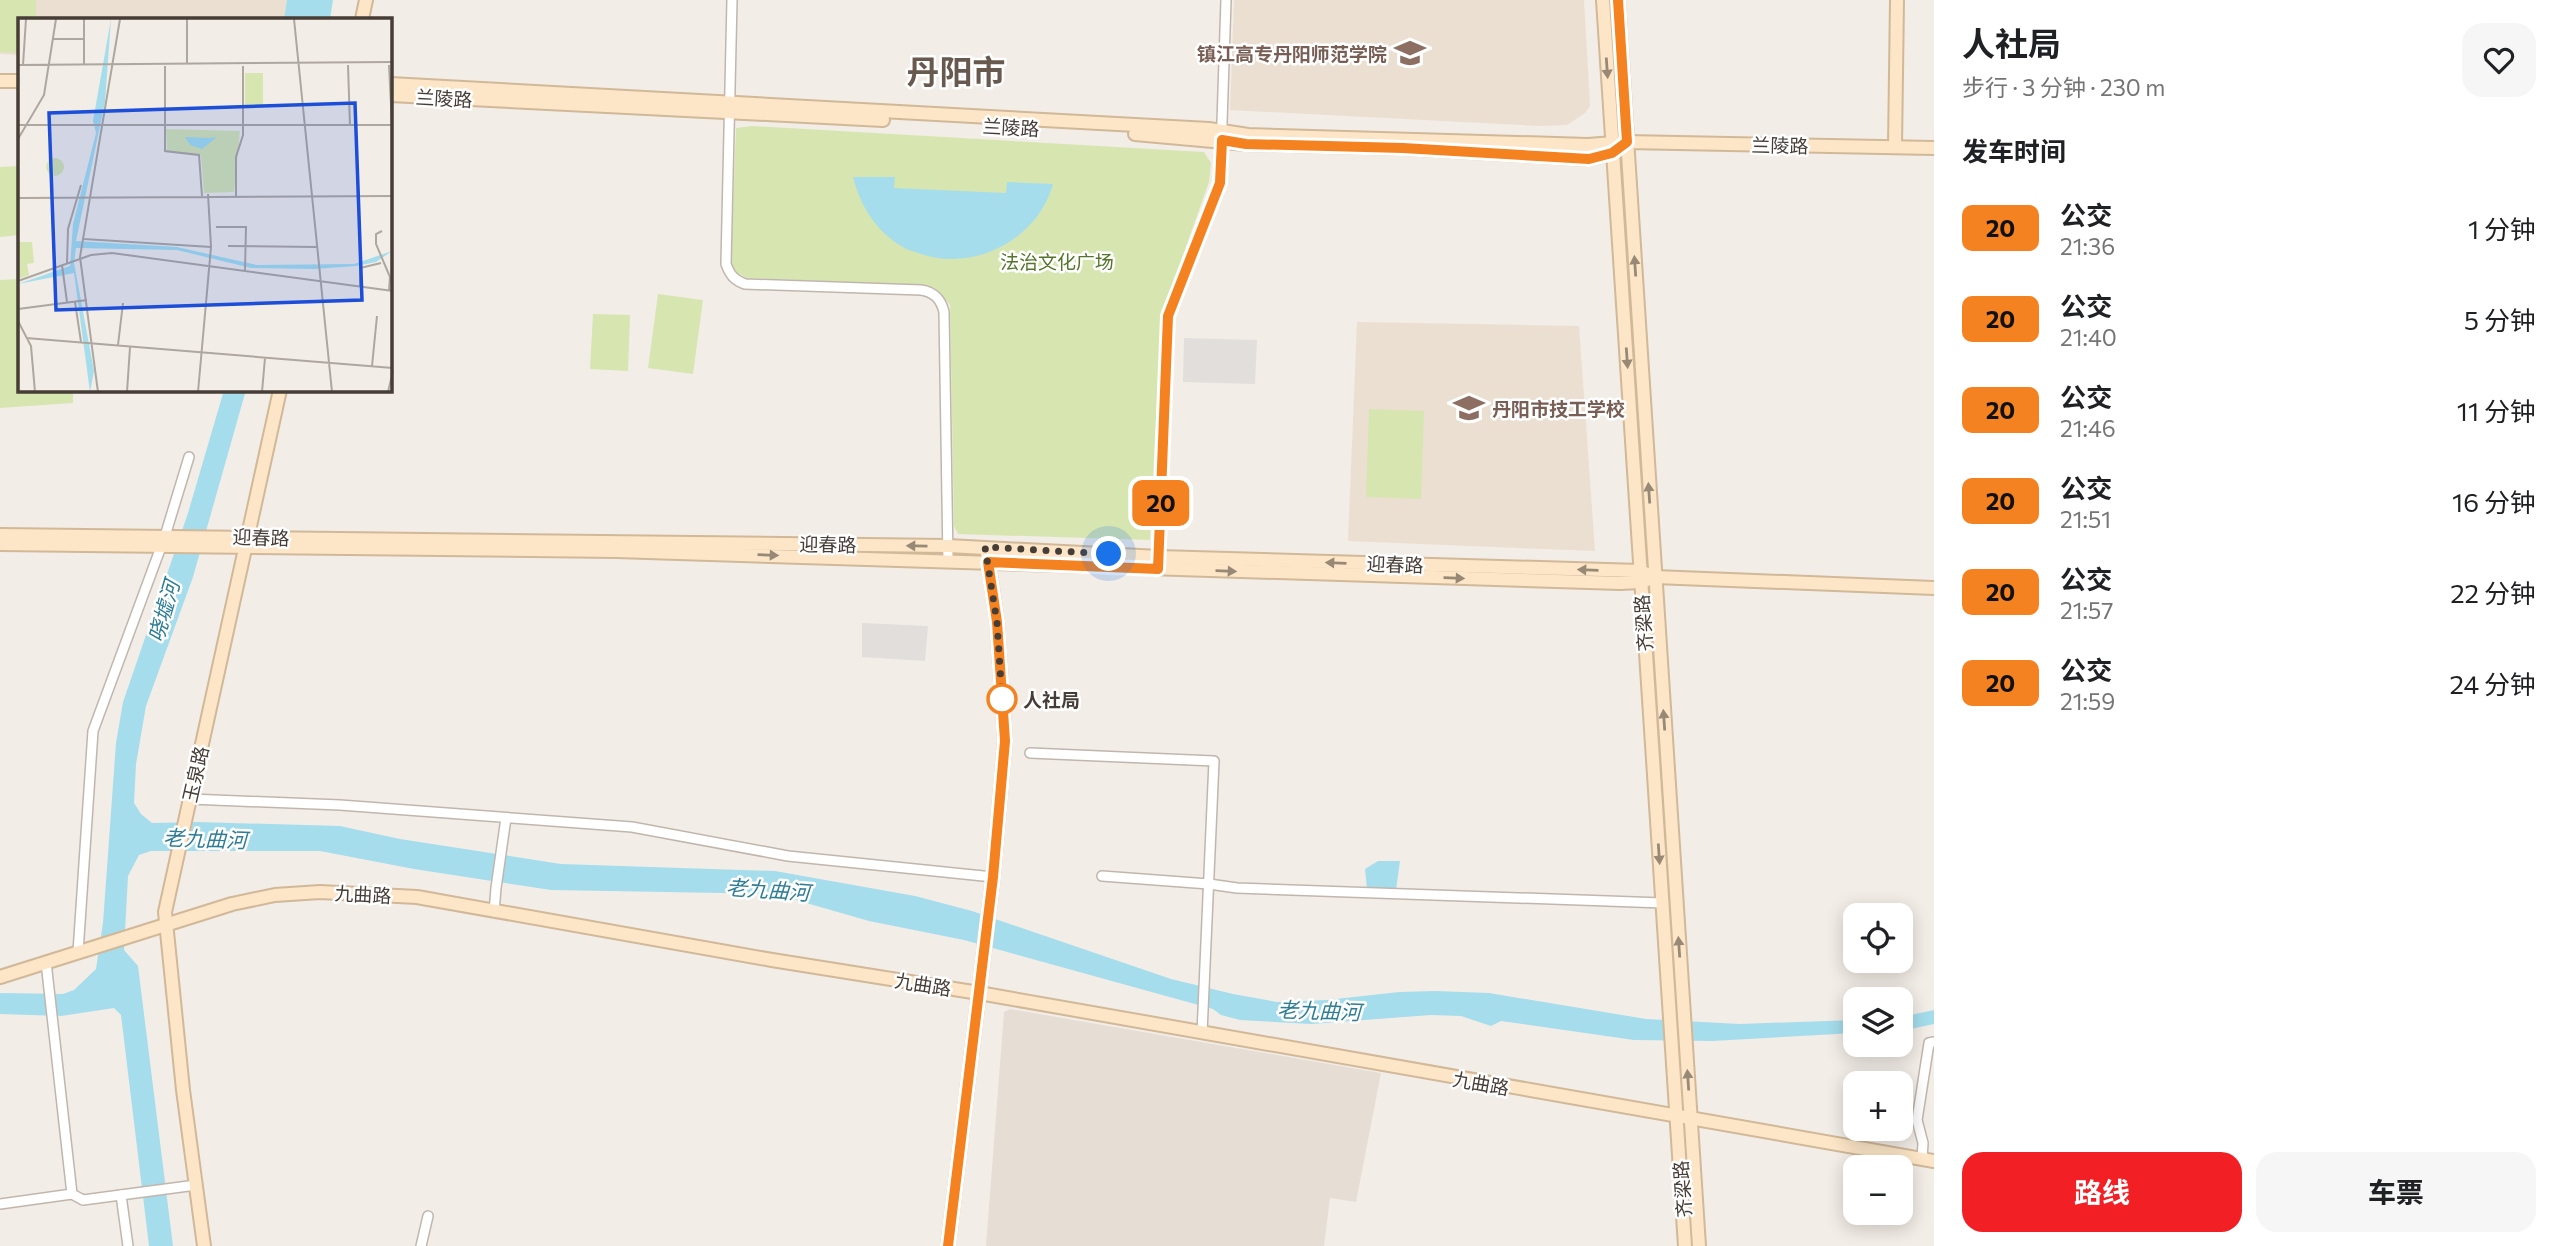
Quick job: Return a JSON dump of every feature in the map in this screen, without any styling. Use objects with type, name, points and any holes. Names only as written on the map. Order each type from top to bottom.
[{"type":"street","points":[[362,18],[366,0]]},
{"type":"street","points":[[732,0],[724,252],[730,275],[745,284],[921,289],[931,292],[942,304],[948,561]]},
{"type":"street","points":[[1158,563],[1168,316],[1220,183],[1226,0]]},
{"type":"street","name":"齐梁路","points":[[1603,0],[1685,1246]]},
{"type":"street","name":"齐梁路","points":[[1618,0],[1699,1246]]},
{"type":"street","points":[[1895,147],[1896,0]]},
{"type":"street","points":[[0,72],[18,73]]},
{"type":"street","points":[[0,80],[18,81]]},
{"type":"street","name":"兰陵路","points":[[392,84],[728,108],[1222,136],[1588,145],[1612,148],[1627,142],[1934,148]]},
{"type":"street","name":"兰陵路","points":[[392,95],[728,108]]},
{"type":"street","name":"玉泉路","points":[[204,1246],[165,912],[280,392]]},
{"type":"street","points":[[78,952],[93,732],[168,540],[189,457]]},
{"type":"street","name":"迎春路","points":[[0,535],[988,562],[1158,563],[1640,576],[1934,588]]},
{"type":"street","name":"迎春路","points":[[0,544],[168,540]]},
{"type":"street","name":"迎春路","points":[[247,542],[948,546],[1158,563]]},
{"type":"street","points":[[948,1246],[993,877],[1005,741],[997,622],[985,547]]},
{"type":"street","points":[[1030,753],[1214,761],[1202,1033]]},
{"type":"street","points":[[190,799],[340,805],[632,827],[788,856],[993,877]]},
{"type":"street","points":[[494,912],[506,818]]},
{"type":"street","points":[[1657,819],[1671,819]]},
{"type":"street","points":[[1102,876],[1237,888],[1662,902]]},
{"type":"street","name":"九曲路","points":[[0,977],[232,904],[275,895],[320,892],[417,898],[979,993],[1928,1160]]},
{"type":"street","points":[[46,962],[72,1194]]},
{"type":"street","points":[[1928,1160],[1917,1120],[1929,1043],[1934,1042]]},
{"type":"street","points":[[0,1204],[72,1194],[83,1200],[196,1185]]},
{"type":"street","points":[[121,1195],[128,1246]]},
{"type":"street","points":[[421,1246],[428,1216]]},
{"type":"shaded area","points":[[0,0],[287,0],[284,18],[18,18],[18,55],[0,54]]},
{"type":"shaded area","name":"镇江高专丹阳师范学院","points":[[1234,0],[1584,0],[1590,106],[1585,113],[1567,125],[1539,126],[1230,110]]},
{"type":"shaded area","name":"丹阳市技工学校","points":[[1357,322],[1579,326],[1595,551],[1348,541]]},
{"type":"shaded area","points":[[1184,338],[1257,340],[1255,384],[1183,382]]},
{"type":"shaded area","points":[[862,623],[928,626],[925,661],[862,657]]},
{"type":"shaded area","points":[[1010,1009],[1381,1073],[1356,1202],[1330,1198],[1324,1246],[986,1246],[1004,1012]]},
{"type":"green space","points":[[0,0],[36,0],[36,18],[18,18],[18,53],[0,52]]},
{"type":"green space","name":"法治文化广场","points":[[752,126],[1204,152],[1211,163],[1209,182],[1161,317],[1150,540],[958,534],[954,526],[950,305],[935,288],[922,285],[747,278],[736,273],[731,265],[736,128]]},
{"type":"green space","points":[[18,166],[18,235],[0,237],[0,167]]},
{"type":"green space","points":[[18,279],[18,392],[73,392],[73,403],[0,408],[0,280]]},
{"type":"green space","points":[[658,294],[703,300],[693,374],[648,368]]},
{"type":"green space","points":[[593,314],[630,315],[628,371],[590,369]]},
{"type":"green space","points":[[1369,409],[1424,411],[1421,499],[1366,497]]},
{"type":"water","points":[[287,0],[333,0],[330,18],[284,18]]},
{"type":"water","points":[[853,177],[895,177],[894,188],[1006,193],[1007,182],[1053,184],[1034,221],[1019,235],[983,254],[942,258],[905,249],[892,240],[876,225],[864,207]]},
{"type":"water","points":[[223,392],[245,392],[193,577],[146,706],[136,764],[134,803],[141,814],[152,823],[340,826],[400,839],[561,864],[775,871],[915,896],[972,911],[1171,979],[1277,1002],[1399,992],[1489,993],[1646,1019],[1740,1024],[1843,1020],[1843,1034],[1712,1041],[1634,1040],[1501,1021],[1491,1026],[1461,1016],[1431,1015],[1311,1024],[1240,1020],[1221,1015],[1213,1009],[964,940],[869,921],[775,894],[551,890],[414,869],[320,851],[151,851],[139,855],[128,876],[124,950],[138,966],[173,1246],[149,1246],[121,1015],[114,1008],[61,1016],[0,1014],[0,993],[63,994],[74,990],[96,969],[103,923],[116,743],[123,702],[188,513]]},
{"type":"water","points":[[1378,861],[1400,861],[1396,890],[1367,889],[1365,869]]},
{"type":"water","points":[[1934,1010],[1934,1024],[1913,1028],[1913,1014]]},
{"type":"bus line","name":"20","points":[[948,1246],[993,877],[1005,741],[997,622],[988,562],[1158,569],[1168,316],[1220,183],[1222,140],[1246,144],[1403,148],[1589,159],[1612,153],[1627,142],[1618,0]]},
{"type":"place","name":"镇江高专丹阳师范学院","points":[[1410,53]]},
{"type":"place","name":"丹阳市技工学校","points":[[1469,408]]},
{"type":"place","name":"人社局","points":[[1002,699]]},
{"type":"district","name":"丹阳市","points":[[956,70]]},
{"type":"route","points":[[1002,699],[997,622],[985,547],[1109,554]]},
{"type":"water label","name":"哓墟河","points":[[163,611]]},
{"type":"water label","name":"老九曲河","points":[[205,838]]},
{"type":"water label","name":"老九曲河","points":[[768,889]]},
{"type":"water label","name":"老九曲河","points":[[1319,1010]]}]
